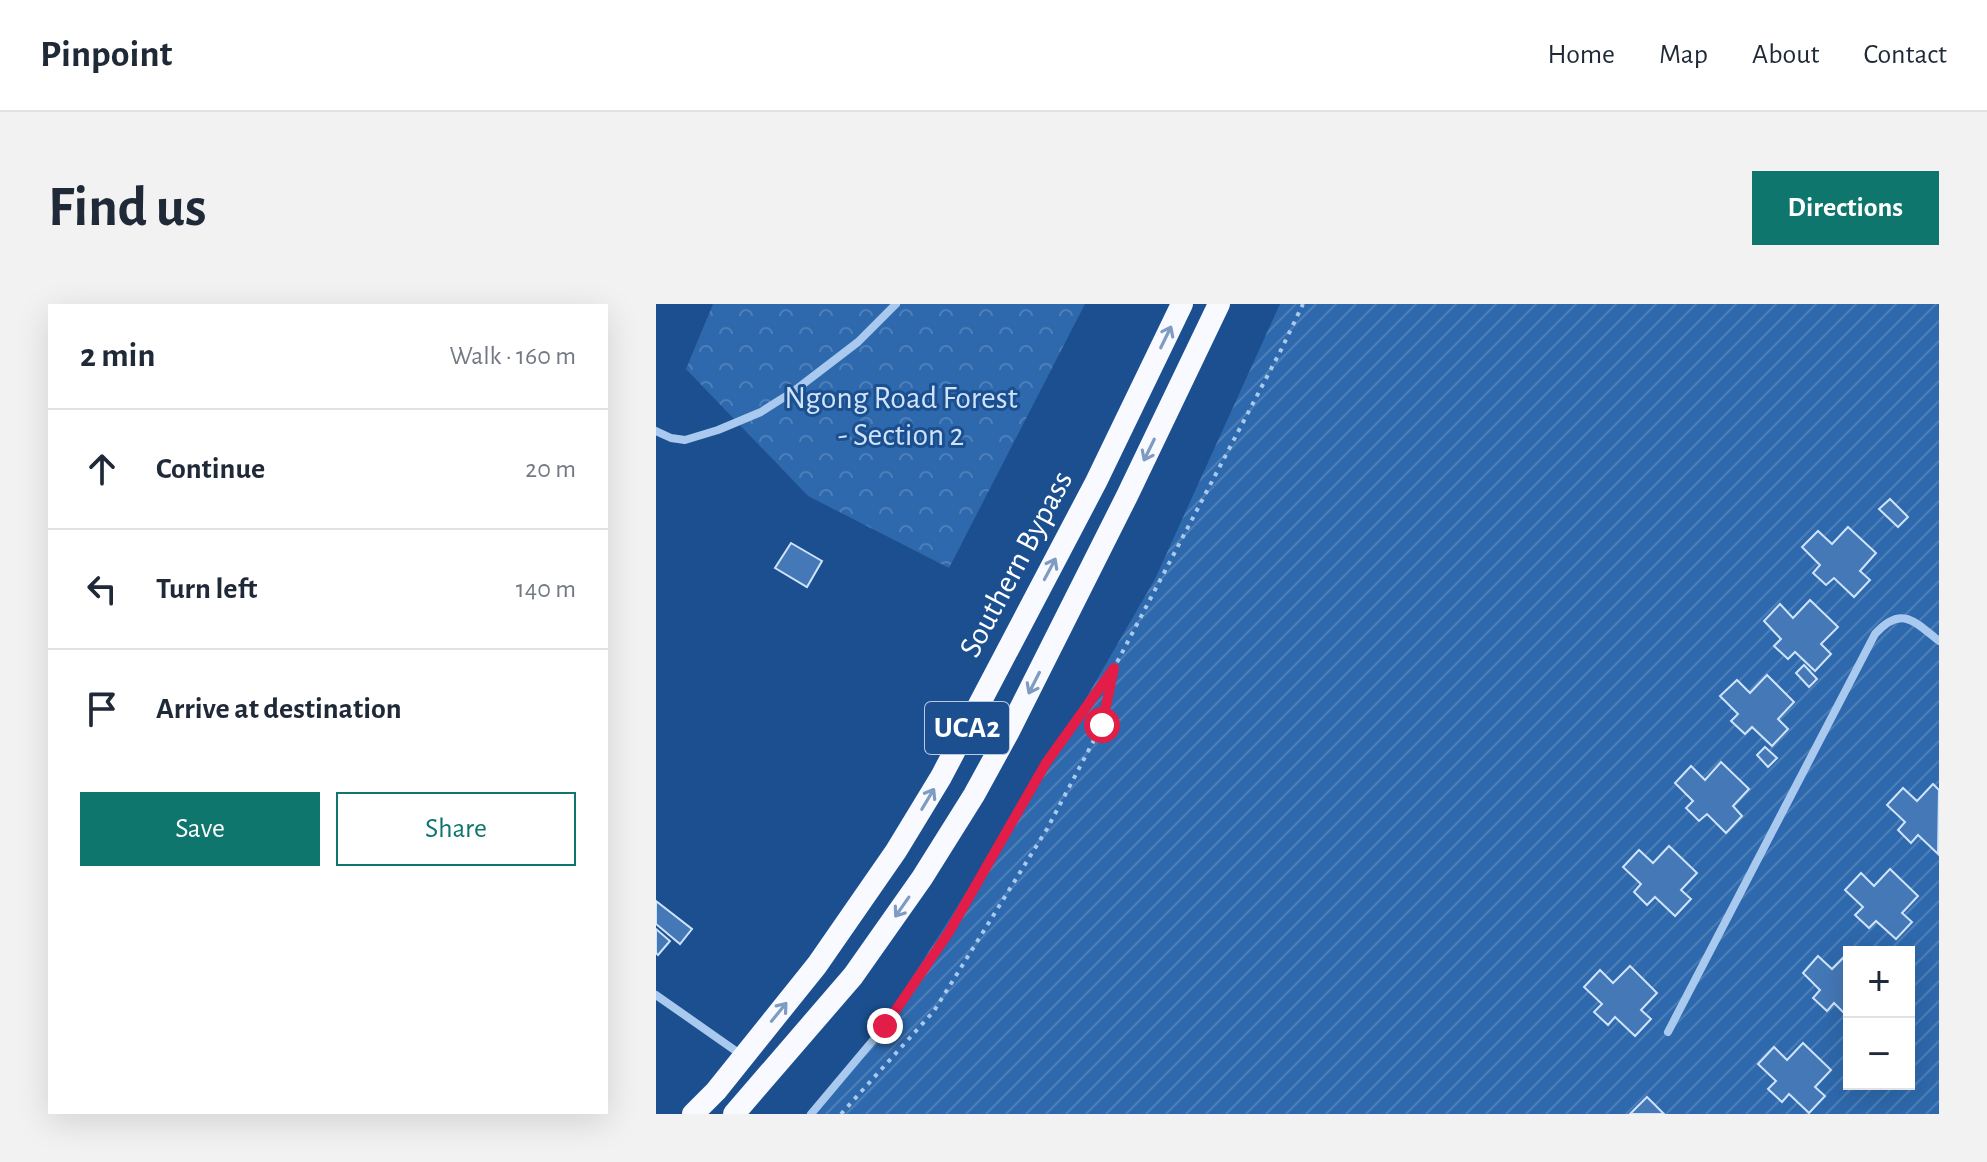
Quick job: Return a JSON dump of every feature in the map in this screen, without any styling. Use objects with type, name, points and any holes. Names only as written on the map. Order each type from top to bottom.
[{"type":"highway","name":"Southern Bypass","points":[[693,1114],[716,1091],[817,965],[896,851],[941,777],[1096,482],[1182,304]]},
{"type":"highway","name":"Southern Bypass","points":[[734,1114],[853,976],[922,878],[974,795],[1113,524],[1219,304]]},
{"type":"street","points":[[656,431],[685,440],[761,412],[858,342],[896,304]]},
{"type":"street","points":[[1668,1032],[1875,634],[1886,622],[1896,617],[1919,625],[1939,641]]},
{"type":"street","points":[[811,1114],[885,1026],[949,932],[1046,763]]},
{"type":"street","points":[[656,995],[743,1056]]},
{"type":"path","points":[[1046,763],[1114,668],[1303,304]]},
{"type":"path","points":[[841,1114],[934,1011],[1047,829],[1102,725],[1114,668]]},
{"type":"green space","name":"Ngong Road Forest - Section 2","points":[[713,304],[1085,304],[949,568],[808,496],[686,369]]},
{"type":"green space","points":[[1280,304],[1939,304],[1939,1114],[810,1114],[860,1059],[1044,771],[1155,579]]},
{"type":"building","points":[[1890,499],[1908,517],[1898,527],[1879,509]]},
{"type":"building","points":[[1848,527],[1876,553],[1860,571],[1870,580],[1854,597],[1834,578],[1826,585],[1813,573],[1820,565],[1802,547],[1818,531],[1832,544]]},
{"type":"building","points":[[791,543],[822,561],[807,587],[775,568]]},
{"type":"building","points":[[1810,600],[1838,627],[1821,644],[1831,654],[1815,671],[1795,652],[1788,659],[1774,646],[1781,639],[1764,621],[1780,604],[1793,618]]},
{"type":"building","points":[[1804,665],[1817,679],[1809,687],[1796,673]]},
{"type":"building","points":[[1767,675],[1794,702],[1778,719],[1788,729],[1772,746],[1752,727],[1745,734],[1731,721],[1738,714],[1720,696],[1737,680],[1750,693]]},
{"type":"building","points":[[1765,747],[1777,758],[1768,767],[1757,755]]},
{"type":"building","points":[[1721,762],[1749,789],[1733,806],[1742,816],[1726,833],[1707,814],[1699,821],[1686,808],[1693,801],[1675,783],[1691,766],[1705,780]]},
{"type":"building","points":[[1933,784],[1939,790],[1938,854],[1918,835],[1911,843],[1898,830],[1905,822],[1887,805],[1903,788],[1917,801]]},
{"type":"building","points":[[1669,846],[1697,873],[1681,890],[1691,899],[1675,916],[1655,897],[1647,905],[1634,892],[1641,884],[1623,867],[1639,850],[1653,863]]},
{"type":"building","points":[[1890,869],[1918,896],[1902,913],[1912,922],[1896,939],[1876,921],[1869,928],[1855,915],[1863,907],[1845,890],[1861,873],[1874,886]]},
{"type":"building","points":[[656,901],[692,929],[680,944],[656,924]]},
{"type":"building","points":[[656,929],[670,941],[658,955],[656,953]]},
{"type":"building","points":[[1818,956],[1832,969],[1843,958],[1843,1012],[1834,1003],[1827,1011],[1813,998],[1820,990],[1803,973]]},
{"type":"building","points":[[1630,966],[1657,993],[1641,1010],[1651,1019],[1635,1036],[1615,1017],[1608,1025],[1594,1012],[1602,1004],[1584,987],[1600,970],[1613,983]]},
{"type":"building","points":[[1803,1043],[1831,1070],[1815,1087],[1825,1096],[1809,1113],[1789,1094],[1782,1102],[1768,1089],[1776,1081],[1758,1064],[1774,1047],[1787,1060]]},
{"type":"building","points":[[1647,1097],[1664,1114],[1630,1114]]},
{"type":"route","points":[[885,1026],[949,932],[1046,763],[1114,668],[1102,725]]}]
